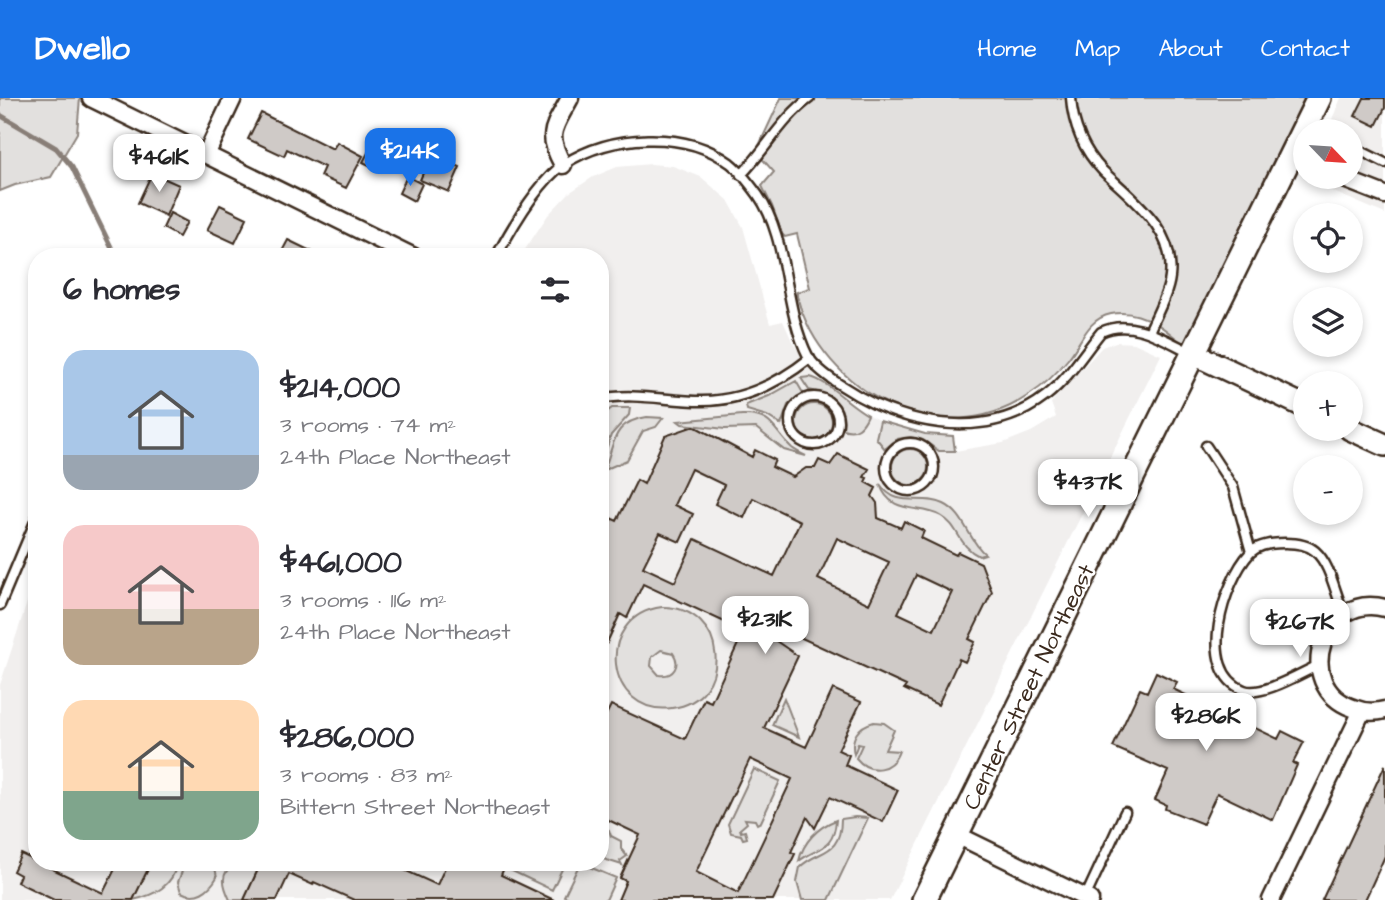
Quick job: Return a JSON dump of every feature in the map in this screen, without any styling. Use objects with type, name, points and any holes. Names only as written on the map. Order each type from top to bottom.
[{"type":"main road","name":"Center Street Northeast","points":[[1312,119],[1319,98]]},
{"type":"main road","name":"Center Street Northeast","points":[[924,900],[1194,354],[1293,169]]},
{"type":"street","points":[[91,98],[396,248]]},
{"type":"street","points":[[206,155],[233,98]]},
{"type":"street","points":[[563,165],[551,141],[553,129],[570,98]]},
{"type":"street","points":[[1363,186],[1385,195]]},
{"type":"street","points":[[1194,354],[1293,401]]},
{"type":"street","points":[[1363,435],[1385,445]]},
{"type":"street","points":[[1385,608],[1360,607],[1344,613],[1332,623],[1324,635],[1319,665],[1323,681],[1333,695],[1346,706],[1362,711],[1385,710]]},
{"type":"street","points":[[1271,900],[1362,711]]},
{"type":"street","points":[[957,835],[1087,899]]},
{"type":"lane","points":[[741,175],[761,155],[797,107],[810,98]]},
{"type":"lane","points":[[1071,98],[1074,121],[1082,141],[1103,171],[1142,205],[1161,236],[1168,257],[1170,276],[1149,332]]},
{"type":"lane","points":[[501,248],[524,211],[563,165],[620,142],[652,139],[699,148],[732,164],[759,196],[768,214],[790,301],[810,358],[850,392],[906,418],[958,426],[1006,416],[1045,397],[1077,365],[1101,332],[1110,327],[1121,326],[1149,332],[1194,354]]},
{"type":"lane","points":[[1363,152],[1385,163]]},
{"type":"lane","points":[[609,399],[637,397],[704,401],[730,397],[760,390],[787,377],[810,358]]},
{"type":"lane","points":[[815,397],[830,403],[835,409],[838,424],[836,432],[825,443],[809,445],[795,437],[790,422],[794,407],[800,402],[815,397]]},
{"type":"lane","points":[[911,443],[926,449],[931,455],[934,471],[931,480],[920,490],[905,492],[891,484],[886,462],[895,448],[911,443]]},
{"type":"lane","points":[[1206,446],[1233,487],[1251,552]]},
{"type":"lane","points":[[0,606],[28,539]]},
{"type":"lane","points":[[1319,665],[1272,687],[1255,691],[1245,690],[1231,682],[1217,650],[1217,627],[1223,604],[1251,552],[1272,543],[1304,545],[1314,550],[1324,561],[1344,613]]},
{"type":"lane","points":[[1087,899],[1125,813]]},
{"type":"shaded area","points":[[0,98],[80,98],[77,133],[51,177],[0,191]]},
{"type":"shaded area","points":[[781,98],[1319,98],[1309,119],[1293,119],[1293,151],[1194,354],[1167,331],[1146,318],[1135,314],[1111,314],[1091,326],[1064,364],[1035,391],[995,412],[960,418],[924,416],[890,404],[858,386],[832,361],[811,331],[797,296],[797,292],[810,288],[797,234],[785,237],[782,234],[762,186],[774,172],[756,152]]},
{"type":"shaded area","points":[[1341,98],[1385,98],[1385,214],[1327,189],[1363,189],[1363,119],[1332,119]]},
{"type":"shaded area","points":[[651,164],[673,166],[701,177],[728,200],[743,227],[770,324],[783,321],[793,343],[817,379],[852,406],[880,421],[925,434],[953,436],[955,451],[1003,443],[1031,432],[1056,417],[1051,403],[1102,347],[1116,342],[1134,343],[1161,355],[890,900],[0,900],[0,685],[28,599],[28,871],[609,871],[609,248],[526,248],[548,215],[569,193],[593,177],[617,167]]},
{"type":"shaded area","points":[[810,377],[823,383],[868,415],[862,426],[856,430],[843,429],[844,420],[840,406],[830,397],[809,390],[801,378]]},
{"type":"shaded area","points":[[796,381],[803,393],[788,405],[781,425],[767,416],[747,410],[746,405]]},
{"type":"shaded area","points":[[814,404],[827,409],[832,422],[827,435],[814,440],[801,435],[796,422],[801,409]]},
{"type":"shaded area","points":[[630,408],[629,415],[609,441],[609,410]]},
{"type":"shaded area","points":[[742,415],[761,417],[772,425],[792,448],[806,456],[784,450],[756,428],[725,429],[682,424],[678,421]]},
{"type":"shaded area","points":[[647,417],[663,418],[656,427],[643,431],[627,460],[609,468],[609,455],[616,436],[620,429],[635,420]]},
{"type":"shaded area","points":[[880,421],[925,434],[953,436],[955,451],[939,451],[923,440],[911,437],[897,439],[885,449],[876,438]]},
{"type":"shaded area","points":[[910,449],[923,454],[928,467],[923,480],[910,485],[897,480],[892,467],[897,454]]},
{"type":"shaded area","points":[[880,484],[894,497],[935,501],[951,508],[985,554],[979,556],[972,552],[952,525],[941,516],[907,508],[891,501]]},
{"type":"shaded area","points":[[662,607],[684,611],[700,621],[711,636],[715,654],[714,672],[706,689],[692,701],[672,708],[650,707],[632,697],[621,682],[616,664],[617,645],[625,628],[640,614]],"holes":[[[661,650],[673,653],[675,669],[669,674],[659,675],[651,666],[652,657]]]},
{"type":"shaded area","points":[[784,698],[799,737],[772,725]]},
{"type":"shaded area","points":[[874,722],[884,723],[894,730],[885,750],[899,751],[891,763],[874,769],[856,758],[862,745],[858,744],[854,754],[853,743],[856,734],[864,726]]},
{"type":"shaded area","points":[[754,769],[780,781],[761,822],[757,824],[755,820],[745,819],[747,823],[740,829],[741,832],[745,831],[747,838],[743,839],[741,835],[731,833],[728,824]]},
{"type":"shaded area","points":[[868,818],[829,900],[802,900],[797,882],[800,867],[833,846],[840,831],[841,819]]},
{"type":"shaded area","points":[[836,820],[835,830],[828,843],[799,861],[812,836]]},
{"type":"shaded area","points":[[609,830],[611,836],[621,841],[621,849],[627,856],[620,861],[622,865],[609,861]]},
{"type":"shaded area","points":[[147,871],[175,871],[162,888],[133,900]]},
{"type":"shaded area","points":[[182,871],[216,871],[217,877],[202,893],[192,895],[181,892],[178,882]]},
{"type":"shaded area","points":[[226,871],[257,871],[244,900],[230,900],[224,885]]},
{"type":"shaded area","points":[[512,871],[561,871],[552,890]]},
{"type":"shaded area","points":[[576,871],[599,871],[616,878],[606,900],[573,900],[564,896]]},
{"type":"building","points":[[1364,98],[1385,98],[1385,108],[1376,126],[1355,116]]},
{"type":"building","points":[[261,113],[333,149],[337,142],[363,156],[346,188],[320,176],[324,167],[287,149],[284,156],[248,139]]},
{"type":"building","points":[[371,147],[389,156],[381,171],[363,162]]},
{"type":"building","points":[[431,154],[460,167],[449,192],[420,180]]},
{"type":"building","points":[[152,173],[179,185],[166,216],[138,203]]},
{"type":"building","points":[[407,176],[422,184],[414,201],[399,193]]},
{"type":"building","points":[[220,205],[247,218],[235,243],[207,230]]},
{"type":"building","points":[[170,213],[187,222],[179,237],[163,228]]},
{"type":"building","points":[[288,240],[304,248],[284,248]]},
{"type":"building","points":[[694,426],[752,457],[755,450],[775,460],[772,467],[793,477],[806,468],[815,468],[819,460],[830,465],[838,454],[869,469],[864,477],[867,478],[865,482],[876,488],[872,496],[877,503],[878,518],[901,528],[904,521],[924,531],[921,538],[956,555],[958,552],[981,563],[992,592],[969,639],[975,642],[965,662],[959,659],[938,705],[904,689],[906,686],[765,621],[760,630],[798,656],[764,728],[806,747],[833,689],[861,702],[838,750],[849,755],[845,765],[898,790],[883,822],[830,797],[815,828],[807,817],[791,852],[795,854],[773,900],[618,900],[626,881],[620,878],[640,835],[609,820],[609,709],[611,705],[685,739],[704,699],[711,702],[744,631],[643,584],[627,618],[620,614],[609,638],[609,517],[617,521],[637,480],[644,484],[665,436]],"holes":[[[691,469],[724,485],[715,504],[744,518],[753,498],[800,521],[774,576],[695,539],[675,582],[643,567],[660,533],[680,542],[693,514],[674,505]],[[837,538],[889,562],[869,604],[818,579]],[[916,575],[952,592],[934,630],[898,613]],[[750,759],[792,779],[738,893],[696,872]]]},
{"type":"building","points":[[1156,672],[1177,682],[1173,689],[1278,739],[1282,731],[1304,742],[1293,763],[1297,765],[1273,820],[1217,793],[1203,824],[1165,809],[1166,805],[1155,800],[1168,771],[1113,747],[1140,689],[1147,692]]},
{"type":"building","points":[[1385,765],[1385,856],[1365,900],[1322,900]]},
{"type":"building","points":[[21,854],[28,857],[28,871],[57,871],[103,893],[114,871],[147,871],[133,900],[54,900],[17,882],[20,875],[13,871]]},
{"type":"building","points":[[257,871],[406,871],[437,885],[443,871],[503,871],[501,875],[554,900],[354,900],[289,874],[277,900],[244,900]]},
{"type":"waterway","points":[[0,115],[56,148],[72,167],[112,248]]}]
